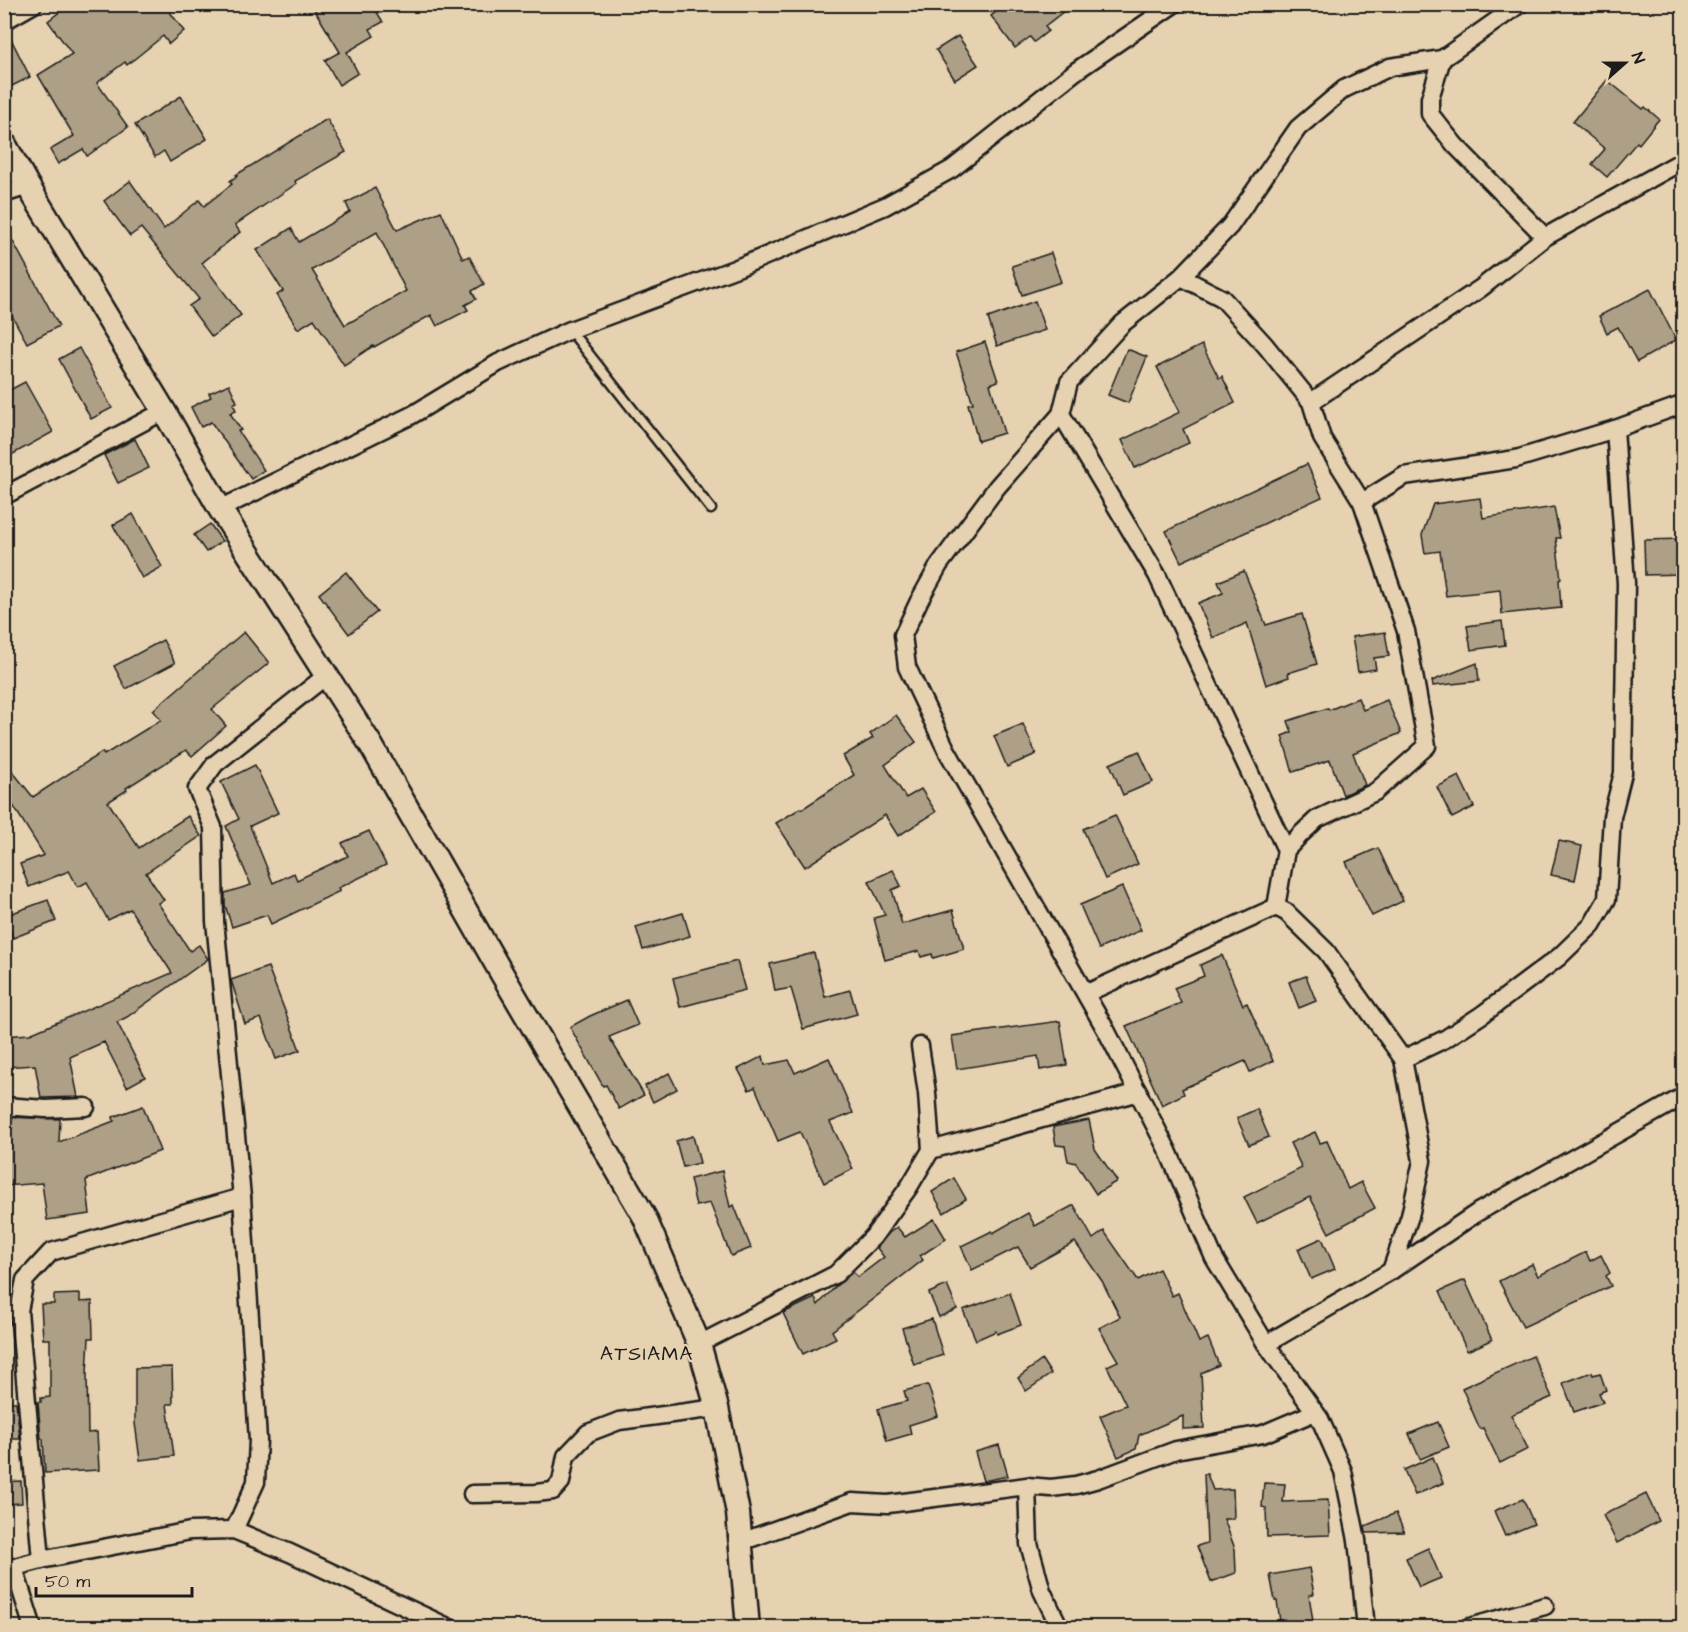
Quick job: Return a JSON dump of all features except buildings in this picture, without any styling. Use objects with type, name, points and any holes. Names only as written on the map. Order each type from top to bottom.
[{"type":"street","points":[[4,21],[34,4]]},
{"type":"street","points":[[220,509],[412,415],[498,363],[570,330],[737,268],[894,201],[952,170],[1076,71],[1174,4]]},
{"type":"street","points":[[1366,1628],[1357,1540],[1343,1471],[1320,1419],[1266,1344],[1214,1258],[1168,1151],[1087,993],[946,749],[908,667],[903,635],[939,565],[997,487],[1061,414],[1069,382],[1122,324],[1181,277],[1230,226],[1298,128],[1344,89],[1390,67],[1442,59],[1520,4]]},
{"type":"street","points":[[1442,59],[1430,98],[1430,114],[1455,145],[1545,237]]},
{"type":"street","points":[[4,143],[220,509],[371,745],[508,985],[644,1216],[699,1344],[717,1408],[738,1513],[748,1628]]},
{"type":"street","points":[[1311,402],[1481,288],[1545,237],[1683,160]]},
{"type":"street","points":[[4,194],[28,186]]},
{"type":"street","points":[[1181,277],[1222,298],[1265,345],[1311,402],[1322,438],[1362,502],[1406,631],[1426,746],[1375,792],[1317,819],[1286,850],[1276,907]]},
{"type":"street","points":[[1362,502],[1404,476],[1516,459],[1615,429],[1683,404]]},
{"type":"street","points":[[4,496],[164,411]]},
{"type":"street","points":[[1061,414],[1157,575],[1286,850]]},
{"type":"street","points":[[1403,1059],[1454,1033],[1559,957],[1592,925],[1607,898],[1612,817],[1623,774],[1626,583],[1615,429]]},
{"type":"street","points":[[234,1530],[256,1482],[258,1440],[242,1197],[214,921],[213,827],[197,789],[215,764],[327,675]]},
{"type":"street","points":[[1087,993],[1276,907]]},
{"type":"street","points":[[1276,907],[1286,912],[1326,951],[1403,1059],[1422,1161],[1410,1216],[1391,1271]]},
{"type":"street","points":[[699,1344],[836,1274],[873,1237],[909,1187],[931,1150],[927,1093],[920,1046]]},
{"type":"street","points":[[931,1150],[1139,1092]]},
{"type":"street","points":[[1266,1344],[1391,1271],[1478,1212],[1683,1096]]},
{"type":"street","points":[[4,1106],[46,1109],[86,1107]]},
{"type":"street","points":[[41,1560],[12,1311],[25,1280],[51,1252],[242,1197]]},
{"type":"street","points":[[472,1494],[553,1491],[561,1482],[566,1456],[588,1433],[619,1421],[717,1408]]},
{"type":"street","points":[[741,1542],[852,1502],[888,1504],[1026,1486],[1051,1488],[1076,1485],[1176,1450],[1263,1434],[1315,1412]]},
{"type":"street","points":[[1026,1486],[1029,1544],[1042,1591],[1060,1628]]},
{"type":"street","points":[[33,1628],[9,1569],[41,1560],[190,1531],[234,1530],[290,1553],[450,1628]]},
{"type":"street","points":[[1466,1628],[1545,1606]]},
{"type":"lane","points":[[570,330],[711,509]]},
{"type":"district","name":"ATSIAMA","points":[[647,1354]]}]
